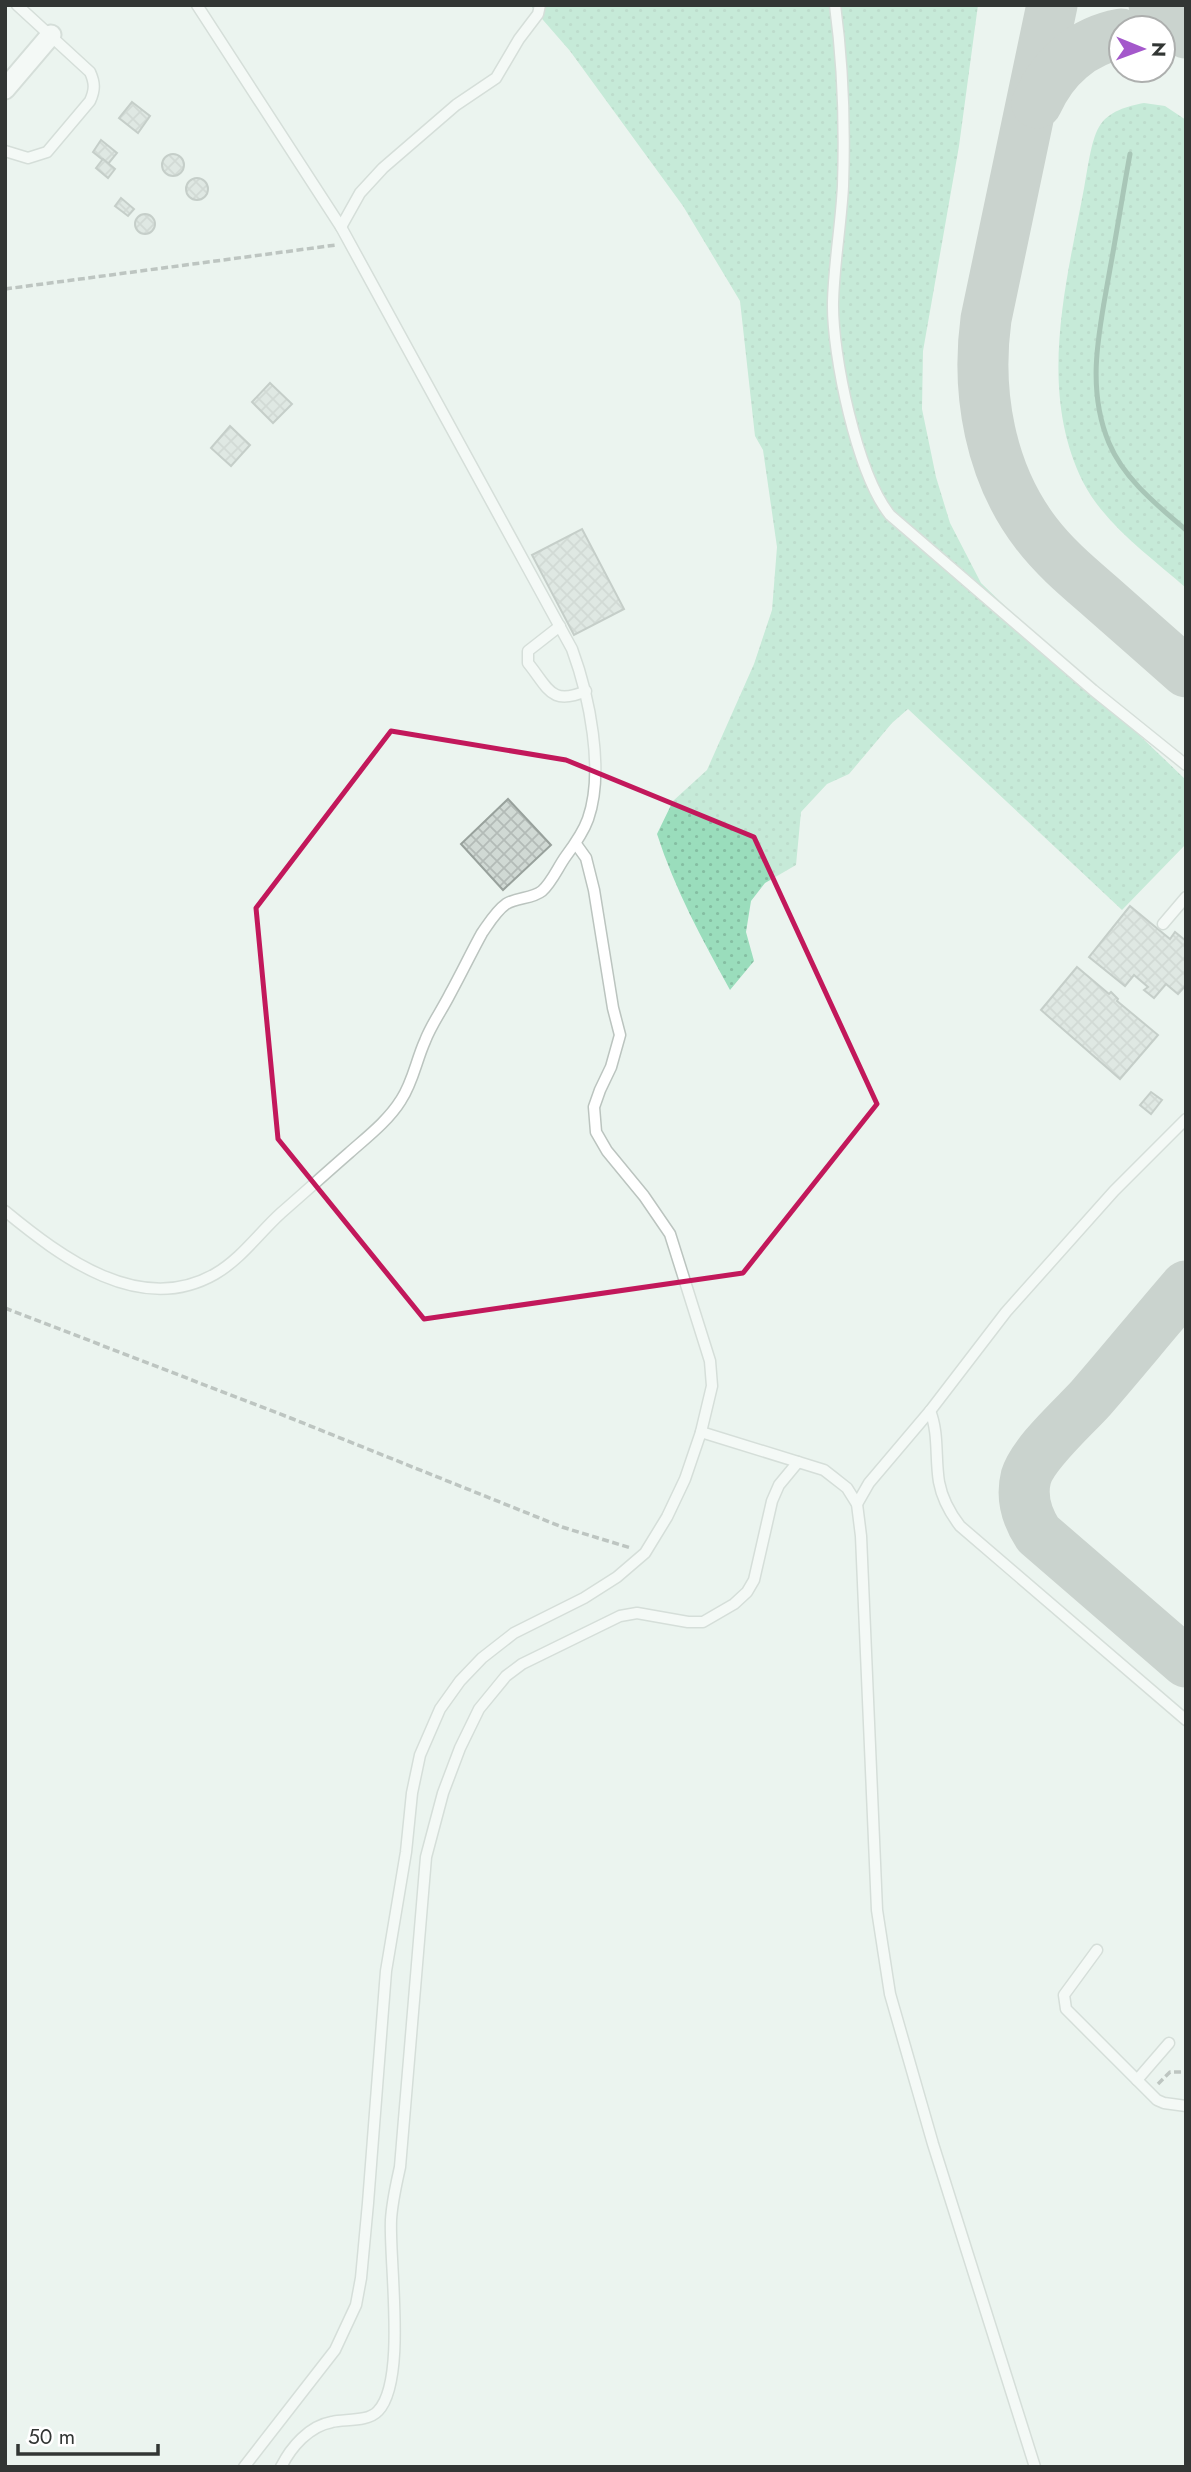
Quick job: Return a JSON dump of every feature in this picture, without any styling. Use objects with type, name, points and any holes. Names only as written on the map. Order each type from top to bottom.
[{"type":"street","points":[[5,89],[51,35]]},
{"type":"lane","points":[[5,151],[28,159],[47,152],[90,101],[94,92],[94,81],[90,72],[17,5]]},
{"type":"lane","points":[[5,1211],[37,1237],[109,1279],[149,1289],[169,1289],[191,1284],[231,1264],[258,1233],[378,1127],[401,1101],[414,1076],[425,1041],[492,918],[507,903],[541,891],[576,844],[589,818],[594,789],[594,757],[586,691],[572,649],[341,227],[197,5]]},
{"type":"lane","points":[[341,227],[360,192],[383,168],[456,105],[496,78],[538,13],[540,5]]},
{"type":"lane","points":[[835,5],[839,32],[843,127],[843,187],[833,304],[835,342],[863,467],[872,488],[890,515],[1093,690],[1186,765]]},
{"type":"lane","points":[[560,626],[528,650],[528,663],[555,696],[568,698],[586,691]]},
{"type":"lane","points":[[244,2467],[335,2350],[356,2305],[366,2228],[383,1999],[390,1942],[407,1852],[415,1774],[435,1720],[460,1681],[495,1646],[514,1633],[584,1598],[617,1577],[645,1553],[667,1517],[685,1479],[701,1432],[712,1386],[710,1361],[670,1234],[644,1196],[607,1151],[596,1132],[594,1107],[611,1067],[620,1035],[613,1008],[594,890],[586,859],[576,844]]},
{"type":"lane","points":[[1163,923],[1186,897]]},
{"type":"lane","points":[[857,1504],[869,1483],[930,1411],[1006,1312],[1114,1191],[1186,1119]]},
{"type":"lane","points":[[930,1411],[934,1421],[939,1482],[948,1510],[960,1526],[1186,1720]]},
{"type":"lane","points":[[701,1432],[824,1470],[847,1488],[857,1504],[861,1536],[877,1910],[890,1994],[933,2144],[1035,2467]]},
{"type":"lane","points":[[281,2467],[299,2440],[328,2422],[365,2418],[377,2412],[391,2377],[396,2335],[391,2222],[400,2167],[426,1857],[443,1793],[474,1719],[494,1690],[522,1664],[605,1622],[637,1613],[703,1622],[734,1604],[754,1580],[772,1501],[779,1485],[797,1462]]},
{"type":"lane","points":[[1097,1950],[1064,1995],[1066,2009],[1149,2093],[1164,2103],[1186,2106]]},
{"type":"lane","points":[[1137,2080],[1169,2043]]},
{"type":"path","points":[[5,289],[350,244]]},
{"type":"path","points":[[5,1308],[562,1527],[645,1553]]},
{"type":"path","points":[[1149,2093],[1170,2072],[1186,2072]]},
{"type":"highlighted area","points":[[391,731],[566,760],[754,837],[877,1104],[743,1273],[424,1319],[278,1139],[256,908]]},
{"type":"green space","points":[[530,5],[978,5],[959,146],[923,351],[922,409],[936,477],[950,523],[981,583],[1186,780],[1186,844],[1122,910],[908,709],[892,723],[849,774],[827,784],[801,812],[796,865],[765,883],[751,901],[746,932],[754,961],[730,990],[681,895],[657,834],[673,801],[707,770],[754,664],[772,610],[777,547],[763,450],[755,436],[740,301],[683,206],[570,51]]},
{"type":"green space","points":[[1144,103],[1165,106],[1186,120],[1186,588],[1129,539],[1092,498],[1070,448],[1062,413],[1059,342],[1063,306],[1093,142],[1103,121],[1113,113]]},
{"type":"building","points":[[132,102],[150,116],[138,133],[119,118]]},
{"type":"building","points":[[101,140],[117,153],[108,164],[93,152]]},
{"type":"building","points":[[173,154],[181,157],[184,165],[181,173],[173,176],[165,173],[162,165],[165,157]]},
{"type":"building","points":[[103,159],[115,169],[108,178],[96,168]]},
{"type":"building","points":[[197,178],[205,181],[208,189],[205,197],[197,200],[189,197],[186,189],[189,181]]},
{"type":"building","points":[[121,198],[134,209],[128,216],[115,206]]},
{"type":"building","points":[[145,214],[152,217],[155,224],[152,231],[145,234],[138,231],[135,224],[138,217]]},
{"type":"building","points":[[270,383],[292,404],[273,423],[252,402]]},
{"type":"building","points":[[230,426],[250,445],[231,466],[211,448]]},
{"type":"building","points":[[582,529],[624,609],[574,635],[532,555]]},
{"type":"building","points":[[508,799],[551,845],[503,890],[461,844]]},
{"type":"building","points":[[1130,906],[1170,939],[1175,932],[1186,941],[1186,985],[1178,994],[1166,984],[1154,998],[1144,990],[1148,987],[1134,975],[1125,986],[1089,957]]},
{"type":"building","points":[[1077,967],[1109,994],[1111,992],[1117,1001],[1158,1035],[1120,1079],[1041,1010]]},
{"type":"building","points":[[1151,1092],[1162,1100],[1151,1114],[1140,1105]]},
{"type":"waterway","points":[[1130,154],[1099,335],[1096,378],[1098,400],[1109,443],[1123,468],[1142,491],[1186,530]]},
{"type":"taxiway","points":[[1052,5],[986,319],[983,375],[990,431],[1007,485],[1020,510],[1043,542],[1075,575],[1186,672]]},
{"type":"taxiway","points":[[1154,5],[1186,33]]},
{"type":"taxiway","points":[[1037,103],[1060,67],[1082,49],[1107,37]]},
{"type":"taxiway","points":[[1186,1286],[1037,1457],[1026,1477],[1024,1492],[1028,1514],[1038,1534],[1186,1662]]}]
